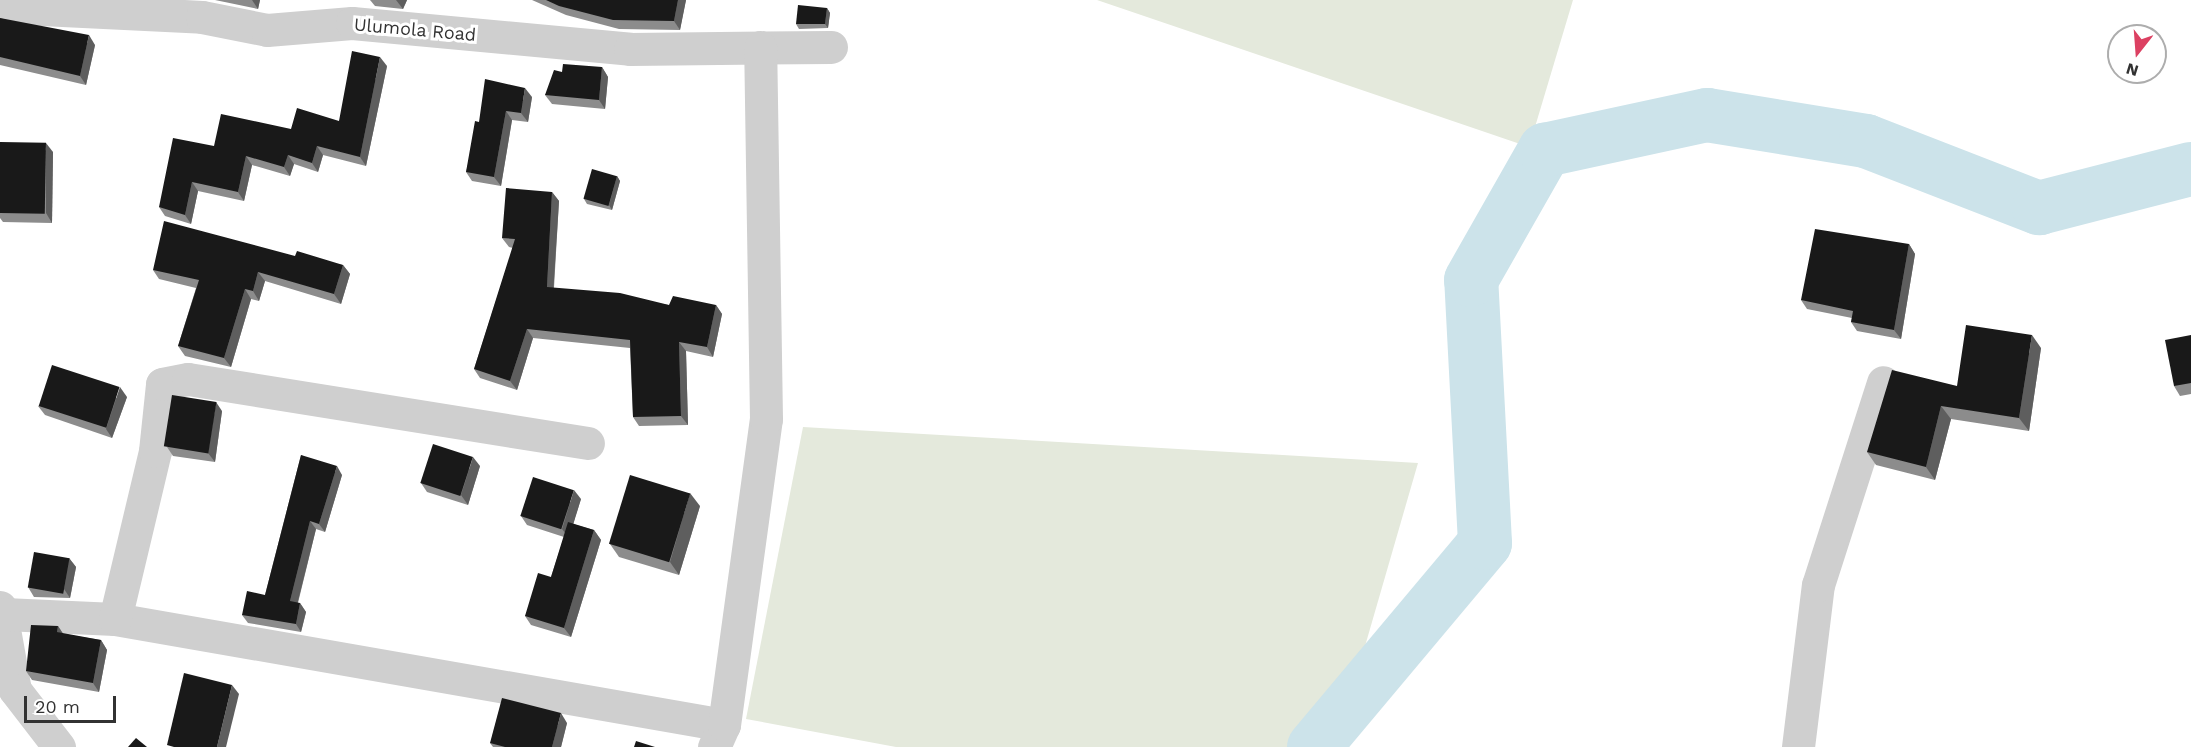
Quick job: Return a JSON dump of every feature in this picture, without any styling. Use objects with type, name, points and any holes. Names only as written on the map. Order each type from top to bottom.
[{"type":"street","name":"Ulumola Road","points":[[0,7],[202,17],[267,30],[352,23],[630,49],[831,47]]},
{"type":"street","points":[[59,747],[15,690],[2,611],[115,619],[719,736],[766,419],[760,47]]},
{"type":"street","points":[[115,619],[154,451],[162,384],[188,379],[588,443]]},
{"type":"street","points":[[1798,747],[1818,585],[1882,382]]},
{"type":"shaded area","points":[[1097,0],[1573,0],[1529,147]]},
{"type":"shaded area","points":[[803,427],[1418,463],[1361,660],[1295,747],[896,747],[746,719]]},
{"type":"building","points":[[546,0],[678,0],[674,21],[613,20],[559,6]]},
{"type":"building","points":[[798,5],[827,8],[825,24],[796,24]]},
{"type":"building","points":[[0,18],[89,35],[80,76],[0,57]]},
{"type":"building","points":[[352,51],[380,57],[360,157],[317,146],[312,163],[288,155],[284,167],[246,156],[238,192],[192,182],[185,215],[159,207],[173,138],[214,146],[221,114],[291,129],[297,108],[339,121]]},
{"type":"building","points":[[563,64],[602,67],[599,100],[545,95],[554,70],[562,72]]},
{"type":"building","points":[[485,79],[525,88],[521,113],[506,111],[494,177],[466,172],[475,121],[479,122]]},
{"type":"building","points":[[0,142],[46,143],[45,214],[0,213]]},
{"type":"building","points":[[592,169],[617,176],[608,206],[583,199]]},
{"type":"building","points":[[506,188],[552,192],[547,287],[620,293],[669,305],[673,296],[716,305],[707,347],[679,342],[681,416],[633,417],[630,340],[527,329],[510,381],[474,369],[515,239],[502,238]]},
{"type":"building","points":[[164,221],[295,256],[297,251],[343,265],[334,294],[258,272],[253,291],[245,289],[224,358],[178,346],[199,280],[153,270]]},
{"type":"building","points":[[1815,229],[1909,244],[1894,330],[1851,322],[1853,311],[1801,300]]},
{"type":"building","points":[[1966,325],[2032,335],[2019,418],[1941,406],[1926,467],[1867,452],[1892,370],[1957,386]]},
{"type":"building","points":[[2191,335],[2191,383],[2174,386],[2165,340]]},
{"type":"building","points":[[52,365],[120,387],[106,428],[39,406]]},
{"type":"building","points":[[172,395],[216,402],[208,453],[164,446]]},
{"type":"building","points":[[433,444],[473,457],[460,496],[420,483]]},
{"type":"building","points":[[301,455],[337,466],[319,524],[310,521],[290,601],[300,603],[296,624],[242,615],[247,591],[265,595]]},
{"type":"building","points":[[630,475],[690,493],[669,562],[609,544]]},
{"type":"building","points":[[533,477],[574,490],[561,529],[520,516]]},
{"type":"building","points":[[568,522],[594,530],[564,628],[525,616],[538,573],[551,577]]},
{"type":"building","points":[[34,552],[69,558],[63,594],[28,587]]},
{"type":"building","points":[[31,625],[58,626],[57,632],[101,640],[93,683],[26,671]]},
{"type":"building","points":[[184,673],[232,685],[217,747],[167,745]]},
{"type":"building","points":[[502,698],[561,713],[552,747],[505,747],[490,743]]},
{"type":"building","points":[[136,738],[147,747],[128,747]]},
{"type":"building","points":[[636,741],[655,747],[634,747]]},
{"type":"waterway","points":[[1314,747],[1485,543],[1471,280],[1545,150],[1707,115],[1866,141],[2039,208],[2191,169]]}]
